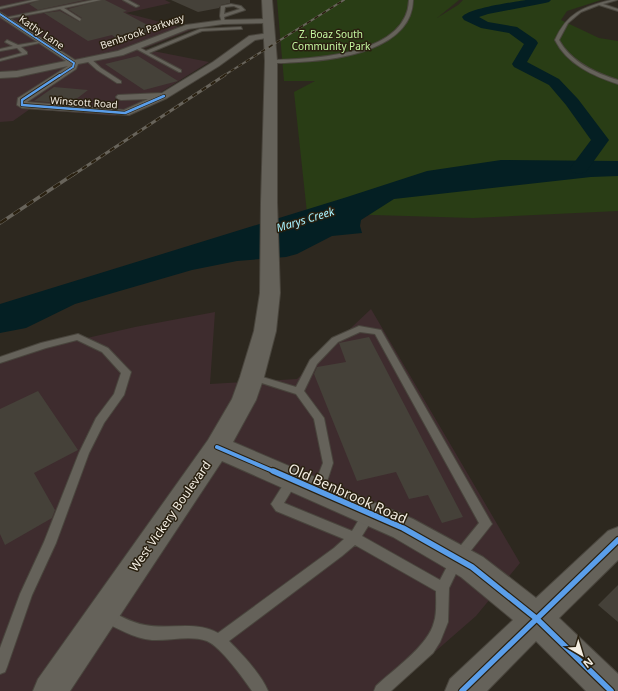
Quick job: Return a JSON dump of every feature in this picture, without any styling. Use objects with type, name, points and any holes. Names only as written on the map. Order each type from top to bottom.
[{"type":"main road","points":[[267,0],[271,61]]},
{"type":"main road","name":"West Vickery Boulevard","points":[[50,691],[217,447],[244,400],[265,331],[270,293],[269,208],[271,61]]},
{"type":"main road","name":"Old Benbrook Road","points":[[217,447],[403,528],[472,567],[537,619],[612,691]]},
{"type":"main road","points":[[462,691],[618,540]]},
{"type":"street","name":"Kathy Lane","points":[[3,16],[74,63]]},
{"type":"street","name":"Benbrook Parkway","points":[[0,75],[17,74],[89,60],[135,47],[182,29],[223,19],[268,21]]},
{"type":"street","name":"Winscott Road","points":[[74,63],[73,67],[22,100],[22,105],[125,113],[164,96],[216,64],[252,38],[269,35]]},
{"type":"street","name":"Winscott Road","points":[[121,97],[164,96]]},
{"type":"lane","points":[[0,8],[37,0]]},
{"type":"lane","points":[[3,16],[60,8],[87,1],[99,0]]},
{"type":"lane","points":[[125,0],[137,6]]},
{"type":"lane","points":[[271,61],[289,61],[336,56],[355,52],[377,44],[393,35],[407,20],[411,10],[411,0]]},
{"type":"lane","points":[[616,0],[581,10],[564,24],[557,40],[560,48],[586,68],[604,78],[618,82]]},
{"type":"lane","points":[[599,4],[618,10]]},
{"type":"lane","points":[[235,5],[241,7],[243,10],[223,19],[223,6],[235,5]]},
{"type":"lane","points":[[60,8],[80,20]]},
{"type":"lane","points":[[145,53],[196,32],[220,28],[241,28]]},
{"type":"lane","points":[[182,29],[196,32]]},
{"type":"lane","points":[[0,60],[25,53],[18,46],[7,41]]},
{"type":"lane","points":[[0,50],[42,42]]},
{"type":"lane","points":[[135,47],[178,71]]},
{"type":"lane","points":[[89,60],[99,69],[119,82]]},
{"type":"lane","points":[[299,390],[313,362],[335,340],[359,329],[378,332],[486,524],[457,559],[443,588],[441,622],[435,637],[428,648],[381,691]]},
{"type":"lane","points":[[0,360],[44,345],[78,338],[105,350],[126,372],[119,395],[100,421],[84,453],[65,508],[26,594],[1,660]]},
{"type":"lane","points":[[252,377],[299,390],[319,418],[328,462],[305,485],[277,504],[280,507],[354,538],[443,588]]},
{"type":"lane","points":[[218,641],[338,552],[354,538],[370,514]]},
{"type":"lane","points":[[102,614],[144,632],[177,632],[209,635],[218,641],[261,691]]},
{"type":"shaded area","points":[[0,0],[165,0],[171,3],[126,13],[191,30],[143,49],[209,62],[158,94],[115,116],[30,109],[13,121],[0,122]]},
{"type":"shaded area","points":[[371,309],[520,563],[476,616],[390,691],[0,691],[0,358],[135,327],[215,312],[210,384],[297,379]]},
{"type":"green space","name":"Z. Boaz South Community Park","points":[[277,0],[459,0],[437,18],[458,5],[463,0],[601,0],[567,11],[561,20],[599,38],[618,41],[618,211],[473,218],[307,213],[294,92],[315,81],[284,81]]},
{"type":"water","name":"Marys Creek","points":[[501,160],[618,161],[618,176],[591,177],[394,199],[361,220],[360,226],[362,233],[332,236],[297,254],[286,257],[237,261],[192,270],[75,304],[26,328],[0,333],[0,304],[427,171]]},
{"type":"building","points":[[40,0],[85,0],[38,10],[29,4]]},
{"type":"building","points":[[105,0],[127,11],[123,12],[157,30],[117,39],[112,35],[88,41],[44,13],[60,11],[80,22],[82,18],[68,9]]},
{"type":"building","points":[[171,0],[230,0],[230,3],[221,5],[219,8],[198,12]]},
{"type":"building","points":[[138,56],[178,81],[144,90],[105,64]]},
{"type":"building","points":[[54,87],[88,90],[70,104],[34,101]]},
{"type":"building","points":[[369,337],[463,517],[442,523],[428,495],[409,499],[396,472],[357,481],[314,374],[317,367],[346,362],[339,343]]},
{"type":"building","points":[[38,391],[78,450],[34,473],[55,510],[52,518],[5,545],[0,534],[0,409]]},
{"type":"building","points":[[618,585],[618,622],[598,605]]},
{"type":"waterway","points":[[545,0],[485,11],[468,17],[485,25],[513,30],[531,43],[519,64],[554,82],[572,102],[600,140],[579,168]]},
{"type":"railway","points":[[223,76],[344,0]]},
{"type":"railway","points":[[73,175],[225,75]]},
{"type":"railway","points":[[0,223],[74,174]]},
{"type":"cycle path","points":[[0,14],[74,63],[73,67],[22,100],[22,105],[125,113],[164,96]]},
{"type":"cycle path","points":[[217,447],[403,528],[472,567],[537,619],[611,691]]},
{"type":"cycle path","points":[[462,691],[618,540]]}]
